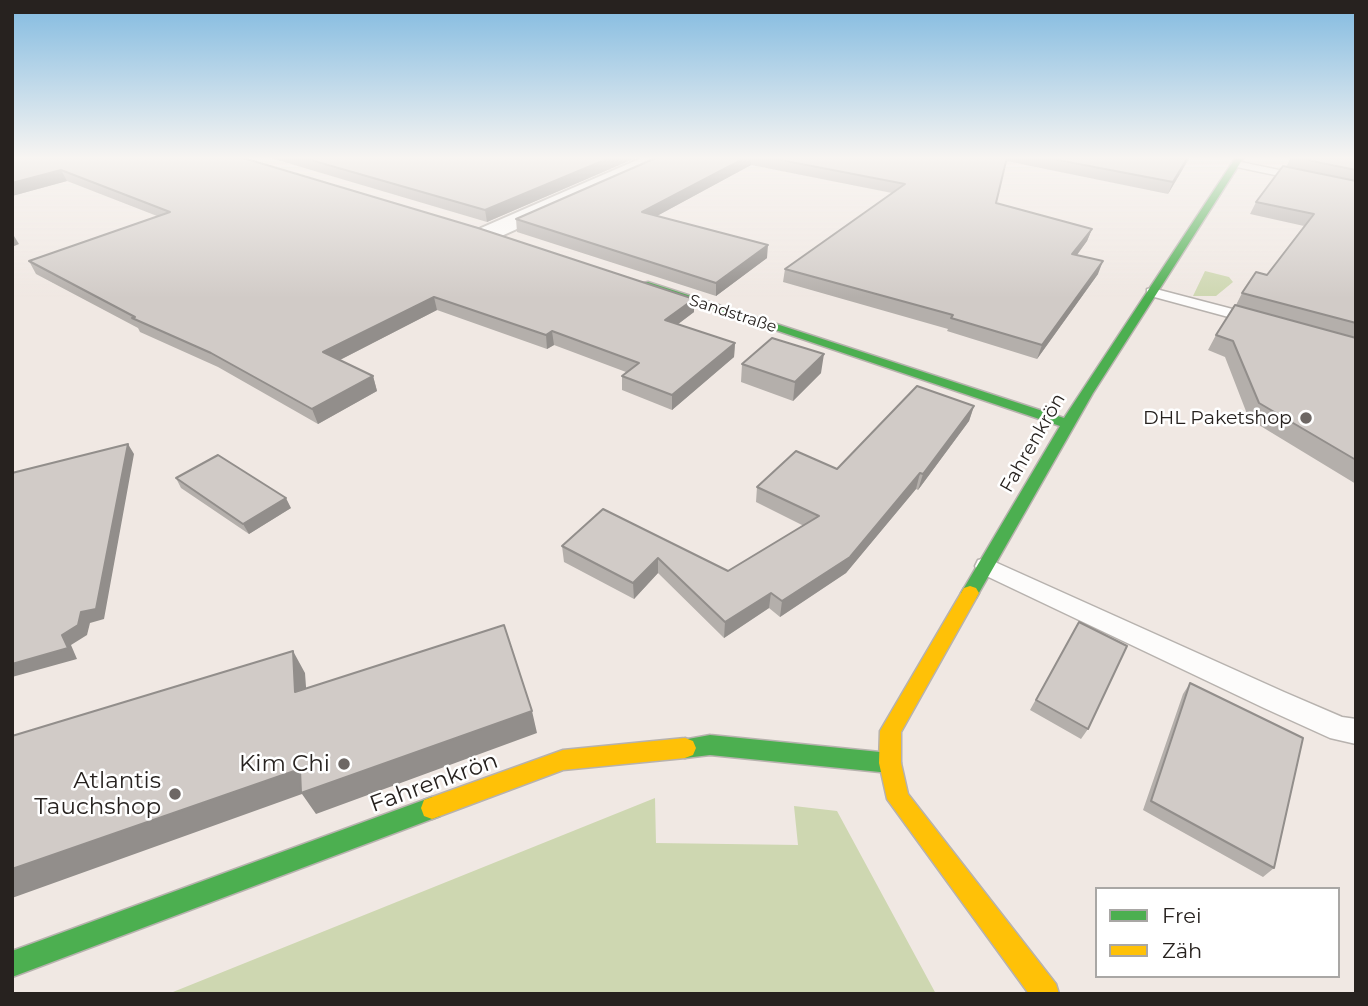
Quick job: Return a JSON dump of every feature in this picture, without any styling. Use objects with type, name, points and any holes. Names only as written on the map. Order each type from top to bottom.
[{"type":"street","points":[[483,231],[548,204]]},
{"type":"street","name":"Fahrenkrön","points":[[1046,994],[898,799],[890,763],[890,731],[1068,424],[1210,204]]},
{"type":"street","points":[[483,231],[512,240]]},
{"type":"street","name":"Sandstraße","points":[[627,278],[1068,424]]},
{"type":"street","name":"Fahrenkrön","points":[[12,964],[563,760],[710,745],[890,763]]},
{"type":"lane","points":[[1152,292],[1279,326]]},
{"type":"lane","points":[[986,566],[1329,724],[1356,732]]},
{"type":"green space","points":[[1205,271],[1229,277],[1233,282],[1216,296],[1193,296]]},
{"type":"green space","points":[[655,798],[656,843],[798,845],[794,806],[837,811],[936,994],[168,994]]},
{"type":"building","points":[[149,204],[397,204],[694,299],[665,320],[735,343],[672,395],[622,376],[639,363],[552,331],[546,335],[434,297],[323,352],[373,376],[312,409],[211,353],[132,318],[135,317],[29,261],[170,212]]},
{"type":"building","points":[[464,204],[500,204],[485,210]]},
{"type":"building","points":[[550,204],[657,204],[642,212],[768,245],[716,283],[516,219]]},
{"type":"building","points":[[877,204],[999,204],[1092,229],[1072,254],[1103,261],[1042,345],[951,318],[953,315],[785,269]]},
{"type":"building","points":[[1265,204],[1356,204],[1356,323],[1242,293],[1256,272],[1267,275],[1314,214]]},
{"type":"building","points":[[1235,305],[1356,338],[1356,460],[1259,403],[1233,341],[1216,335]]},
{"type":"building","points":[[772,338],[824,354],[795,382],[742,364]]},
{"type":"building","points":[[917,386],[974,406],[923,474],[920,473],[850,557],[782,601],[771,593],[725,622],[658,558],[633,583],[562,546],[603,509],[728,571],[819,516],[757,487],[796,451],[837,469]]},
{"type":"building","points":[[128,444],[96,609],[81,612],[78,625],[62,635],[68,648],[12,664],[12,473]]},
{"type":"building","points":[[218,455],[286,498],[243,524],[176,478]]},
{"type":"building","points":[[1079,622],[1127,646],[1088,729],[1036,700]]},
{"type":"building","points":[[504,625],[532,711],[301,793],[300,769],[12,869],[12,736],[293,651],[295,692]]},
{"type":"building","points":[[1190,683],[1303,738],[1274,868],[1151,801]]},
{"type":"traffic: fast","points":[[970,593],[1086,393],[1209,204]]},
{"type":"traffic: fast","points":[[644,284],[1068,424]]},
{"type":"traffic: fast","points":[[685,748],[710,745],[890,763]]},
{"type":"traffic: fast","points":[[12,964],[432,808]]},
{"type":"traffic: slow","points":[[970,593],[890,731],[890,763],[898,799],[1046,994]]},
{"type":"traffic: slow","points":[[432,808],[563,760],[685,748]]},
{"type":"place","name":"DHL Paketshop","points":[[1306,418]]},
{"type":"place","name":"Kim Chi","points":[[344,764]]},
{"type":"place","name":"Atlantis Tauchshop","points":[[175,794]]}]
